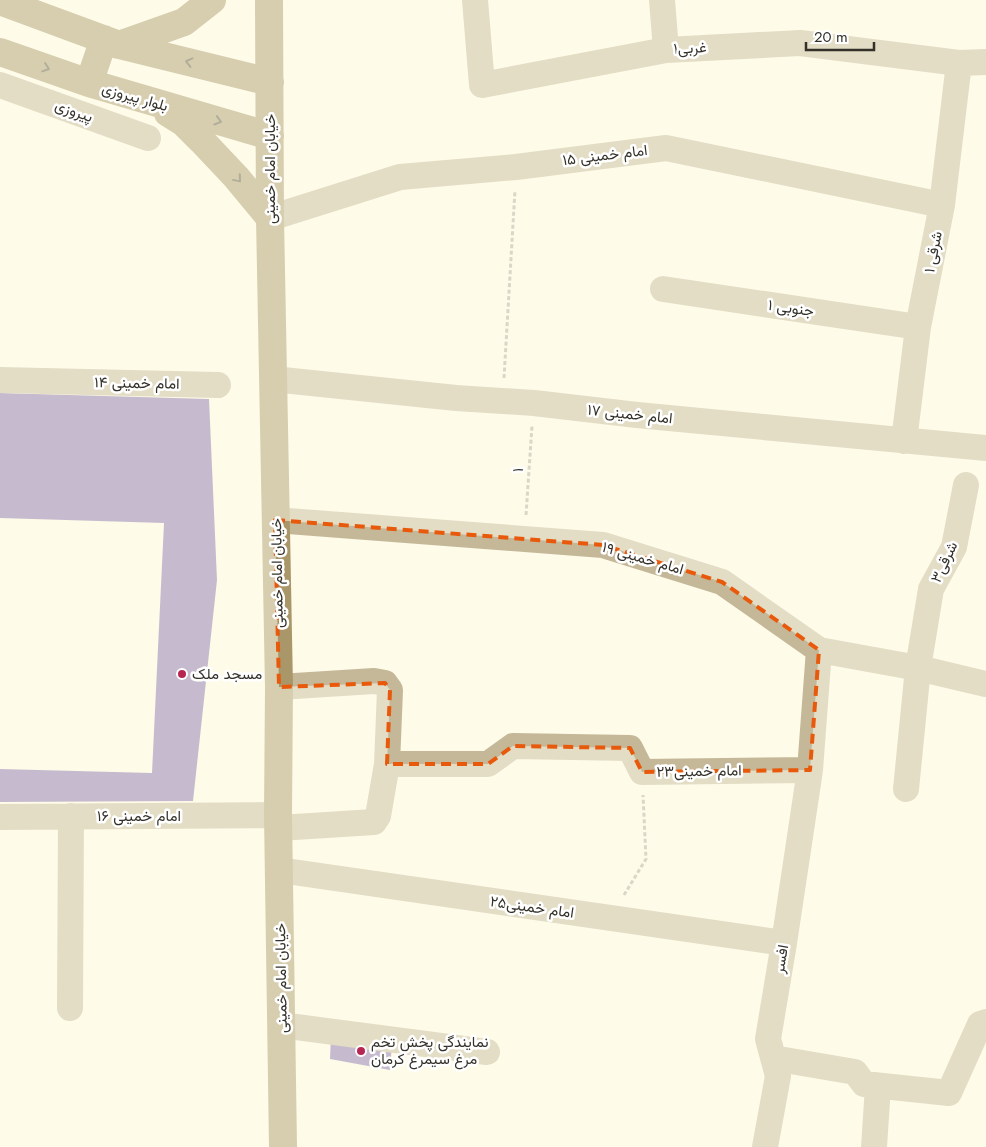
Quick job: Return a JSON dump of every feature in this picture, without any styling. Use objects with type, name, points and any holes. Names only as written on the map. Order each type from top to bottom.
[{"type":"main road","points":[[90,84],[111,42],[184,22],[212,0]]},
{"type":"main road","name":"خیابان امام خمینی","points":[[269,0],[270,218],[279,687],[279,870],[283,1147]]},
{"type":"main road","points":[[10,2],[111,42],[270,82]]},
{"type":"main road","name":"بلوار پیروزی","points":[[0,52],[90,84],[270,136]]},
{"type":"main road","points":[[149,102],[184,123],[236,177],[270,218]]},
{"type":"street","name":"غربی۱","points":[[475,0],[482,85],[666,50],[800,43],[960,63],[986,62]]},
{"type":"street","points":[[662,0],[666,50]]},
{"type":"street","name":"۱ شرقی","points":[[904,441],[918,327],[942,205],[960,63]]},
{"type":"street","name":"پیروزی","points":[[0,85],[148,138]]},
{"type":"street","name":"امام خمینی ۱۵","points":[[270,218],[400,177],[516,166],[666,148],[942,205]]},
{"type":"street","name":"۱ جنوبی","points":[[664,289],[918,327]]},
{"type":"street","name":"امام خمینی ۱۷","points":[[273,379],[986,448]]},
{"type":"street","name":"امام خمینی ۱۴","points":[[0,380],[218,385]]},
{"type":"street","name":"شرقی۳","points":[[906,789],[918,668],[931,589],[954,547],[966,485]]},
{"type":"street","name":"امام خمینی ۱۹","points":[[275,520],[603,545],[722,582],[819,650],[918,668],[986,684]]},
{"type":"street","name":"افسر","points":[[765,1147],[778,1076],[768,1039],[810,770],[819,650]]},
{"type":"street","points":[[279,687],[374,680],[385,683],[390,690],[387,764]]},
{"type":"street","name":"امام خمینی۲۳","points":[[387,764],[488,764],[513,746],[630,748],[642,772],[810,770]]},
{"type":"street","name":"امام خمینی ۱۶","points":[[0,817],[72,816],[279,822],[374,822],[378,816],[387,764]]},
{"type":"street","points":[[70,1008],[72,816]]},
{"type":"street","name":"امام خمینی۲۵","points":[[279,870],[784,943]]},
{"type":"street","points":[[774,1058],[855,1072],[864,1084],[949,1092],[980,1024],[986,1022]]},
{"type":"street","points":[[281,1025],[487,1052]]},
{"type":"street","points":[[874,1147],[878,1086]]},
{"type":"path","points":[[502,401],[516,166]]},
{"type":"path","name":"۱","points":[[524,539],[534,403]]},
{"type":"path","points":[[610,919],[646,859],[642,772]]},
{"type":"highlighted area","points":[[275,520],[603,545],[722,582],[819,650],[810,770],[642,772],[630,748],[513,746],[488,764],[387,764],[390,690],[385,683],[279,687]]},
{"type":"building","name":"مسجد ملک","points":[[0,393],[209,399],[217,580],[193,801],[0,802],[0,769],[152,773],[164,523],[0,518]]},
{"type":"building","name":"نمایندگی پخش تخم مرغ سیمرغ کرمان","points":[[331,1035],[392,1044],[390,1070],[330,1059]]},
{"type":"place","name":"مسجد ملک","points":[[182,674]]},
{"type":"place","name":"نمایندگی پخش تخم مرغ سیمرغ کرمان","points":[[361,1051]]}]
